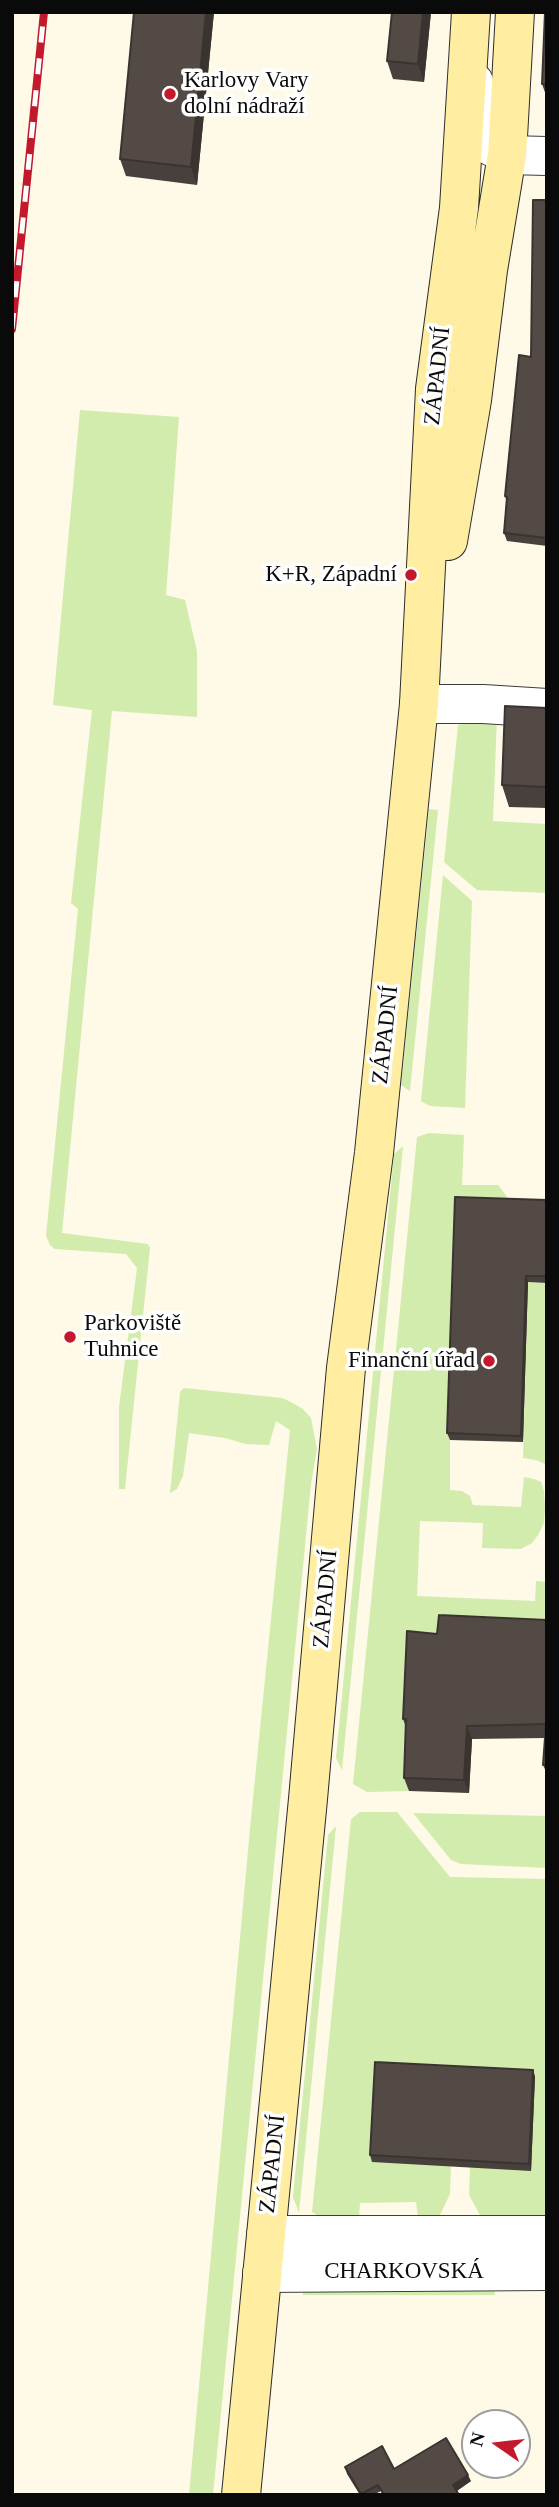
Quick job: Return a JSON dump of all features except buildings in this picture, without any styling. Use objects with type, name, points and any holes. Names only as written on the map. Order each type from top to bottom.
[{"type":"street","name":"ZÁPADNÍ","points":[[419,704],[472,400],[488,270],[507,155],[515,12]]},
{"type":"street","name":"ZÁPADNÍ","points":[[470,30],[485,144],[507,155]]},
{"type":"street","name":"ZÁPADNÍ","points":[[242,2495],[346,1368],[374,1153],[419,704],[435,389],[459,208],[470,30]]},
{"type":"street","points":[[507,155],[547,156]]},
{"type":"street","points":[[419,704],[547,708]]},
{"type":"street","name":"CHARKOVSKÁ","points":[[266,2235],[547,2235]]},
{"type":"street","name":"CHARKOVSKÁ","points":[[262,2273],[547,2271]]},
{"type":"green space","points":[[80,410],[179,417],[166,595],[185,600],[197,651],[197,717],[112,711],[62,1233],[148,1244],[150,1248],[125,1489],[119,1489],[119,1407],[137,1268],[126,1254],[55,1249],[46,1236],[78,909],[71,903],[92,710],[53,705]]},
{"type":"green space","points":[[483,716],[497,716],[493,821],[547,824],[547,893],[477,890],[444,862],[458,725]]},
{"type":"green space","points":[[429,809],[438,810],[410,1091],[401,1085]]},
{"type":"green space","points":[[443,875],[472,901],[465,1108],[430,1106],[421,1101]]},
{"type":"green space","points":[[429,1133],[464,1135],[462,1185],[498,1185],[514,1206],[450,1440],[450,1490],[462,1491],[470,1496],[473,1505],[521,1507],[524,1477],[541,1482],[545,1508],[544,1523],[538,1535],[532,1543],[521,1549],[482,1548],[483,1523],[420,1521],[417,1596],[535,1601],[536,1581],[547,1582],[547,1633],[409,1791],[367,1792],[353,1784],[417,1137]]},
{"type":"green space","points":[[403,1146],[342,1770],[336,1758],[394,1154]]},
{"type":"green space","points":[[528,1282],[547,1283],[547,1465],[523,1458]]},
{"type":"green space","points":[[184,1388],[282,1398],[289,1401],[303,1409],[311,1418],[317,1449],[311,1484],[213,2495],[189,2495],[251,1818],[290,1430],[276,1421],[269,1445],[246,1444],[189,1433],[183,1476],[177,1489],[170,1493],[180,1392]]},
{"type":"green space","points":[[360,1812],[397,1812],[450,1877],[547,1879],[547,2216],[481,2217],[469,2195],[470,2166],[451,2166],[450,2194],[439,2217],[418,2218],[416,2202],[360,2203],[359,2218],[320,2217],[312,2212],[351,1819]]},
{"type":"green space","points":[[413,1813],[547,1816],[547,1868],[461,1864],[451,1860]]},
{"type":"green space","points":[[336,1826],[299,2213],[293,2197],[328,1835]]},
{"type":"green space","points":[[494,2283],[495,2295],[303,2295],[303,2284]]},
{"type":"railway","points":[[12,329],[44,12]]},
{"type":"place","name":"Karlovy Vary dolní nádraží","points":[[170,94]]},
{"type":"place","name":"K+R, Západní","points":[[411,575]]},
{"type":"place","name":"Parkoviště Tuhnice","points":[[70,1337]]},
{"type":"place","name":"Finanční úřad","points":[[489,1361]]}]
